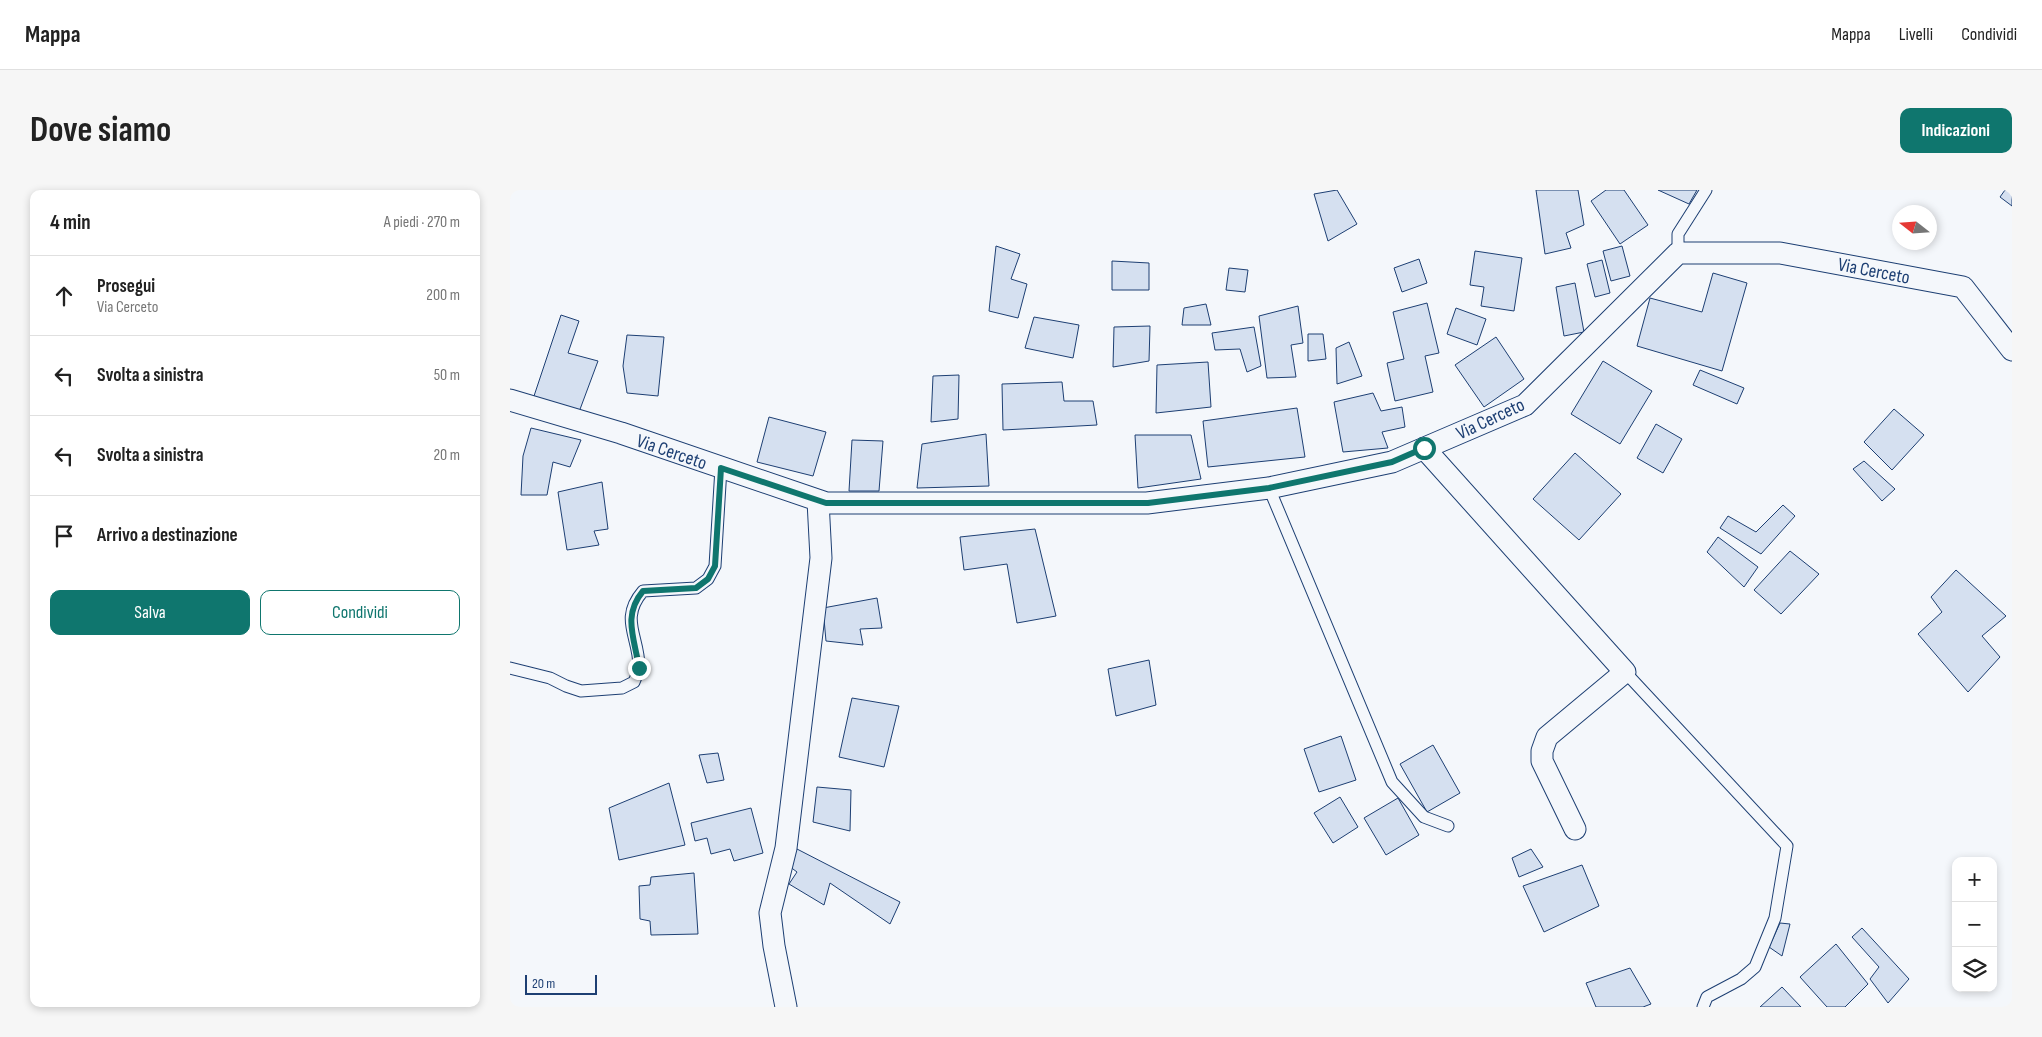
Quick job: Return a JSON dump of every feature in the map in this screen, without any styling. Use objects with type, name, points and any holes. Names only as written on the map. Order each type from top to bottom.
[{"type":"street","name":"Via Cerceto","points":[[510,400],[621,433],[826,503],[1148,503],[1269,488],[1392,462],[1526,405],[1678,253],[1780,253],[1963,287],[2012,350]]},
{"type":"street","points":[[1424,448],[1625,672],[1547,737],[1542,751],[1542,761],[1575,829]]},
{"type":"street","points":[[786,1007],[774,946],[770,913],[786,848],[821,558],[818,501]]},
{"type":"lane","points":[[1678,253],[1678,234],[1706,190]]},
{"type":"lane","points":[[510,668],[550,678],[581,691],[622,688],[634,682],[639,668],[630,620],[634,602],[643,591],[696,588],[708,579],[715,566],[721,468]]},
{"type":"lane","points":[[1269,488],[1392,782],[1424,817],[1448,826]]},
{"type":"lane","points":[[1625,672],[1787,846],[1775,918],[1755,967],[1741,979],[1707,998],[1703,1007]]},
{"type":"building","points":[[1337,190],[1357,224],[1328,241],[1314,194]]},
{"type":"building","points":[[1536,190],[1578,190],[1584,225],[1566,233],[1571,248],[1545,254]]},
{"type":"building","points":[[1606,190],[1624,190],[1648,225],[1620,244],[1591,201]]},
{"type":"building","points":[[1658,190],[1697,190],[1689,204]]},
{"type":"building","points":[[2005,190],[2012,190],[2012,206],[2000,197]]},
{"type":"building","points":[[996,246],[1020,254],[1011,279],[1027,284],[1018,318],[989,311]]},
{"type":"building","points":[[1622,246],[1630,276],[1611,281],[1603,251]]},
{"type":"building","points":[[1475,251],[1522,258],[1514,311],[1481,306],[1484,287],[1470,285]]},
{"type":"building","points":[[1419,259],[1427,283],[1402,292],[1394,268]]},
{"type":"building","points":[[1602,260],[1610,293],[1595,297],[1587,264]]},
{"type":"building","points":[[1112,261],[1149,263],[1149,290],[1112,290]]},
{"type":"building","points":[[1229,268],[1248,270],[1245,292],[1226,290]]},
{"type":"building","points":[[1713,273],[1747,283],[1722,371],[1637,346],[1650,298],[1702,312]]},
{"type":"building","points":[[1575,283],[1584,332],[1564,336],[1556,287]]},
{"type":"building","points":[[1427,303],[1439,353],[1425,356],[1433,392],[1395,401],[1387,363],[1404,359],[1393,312]]},
{"type":"building","points":[[1206,304],[1211,325],[1182,325],[1184,308]]},
{"type":"building","points":[[1298,306],[1303,343],[1291,345],[1296,377],[1267,378],[1259,316]]},
{"type":"building","points":[[1456,308],[1486,319],[1477,345],[1447,334]]},
{"type":"building","points":[[561,315],[579,321],[568,353],[598,361],[579,412],[533,399]]},
{"type":"building","points":[[1034,317],[1079,325],[1073,358],[1025,348]]},
{"type":"building","points":[[1150,326],[1149,361],[1113,367],[1114,327]]},
{"type":"building","points":[[1254,327],[1261,366],[1247,372],[1240,349],[1215,350],[1212,333]]},
{"type":"building","points":[[1308,334],[1323,334],[1326,359],[1308,361]]},
{"type":"building","points":[[627,335],[664,337],[658,396],[627,393],[623,366]]},
{"type":"building","points":[[1496,337],[1524,379],[1484,407],[1455,365]]},
{"type":"building","points":[[1349,342],[1362,376],[1337,384],[1336,348]]},
{"type":"building","points":[[1603,361],[1652,391],[1620,444],[1571,414]]},
{"type":"building","points":[[1208,362],[1211,407],[1156,413],[1157,365]]},
{"type":"building","points":[[1700,370],[1744,388],[1737,404],[1693,385]]},
{"type":"building","points":[[959,375],[958,419],[931,422],[933,376]]},
{"type":"building","points":[[1062,382],[1064,401],[1093,401],[1097,425],[1003,430],[1002,384]]},
{"type":"building","points":[[1373,393],[1381,411],[1402,407],[1405,427],[1382,432],[1388,448],[1343,452],[1334,402]]},
{"type":"building","points":[[1297,408],[1305,457],[1208,467],[1203,421]]},
{"type":"building","points":[[1894,409],[1924,435],[1892,470],[1864,442]]},
{"type":"building","points":[[769,417],[826,432],[813,476],[757,462]]},
{"type":"building","points":[[1656,424],[1682,439],[1663,473],[1637,458]]},
{"type":"building","points":[[531,428],[581,440],[570,467],[553,462],[547,495],[521,495],[523,456]]},
{"type":"building","points":[[986,434],[989,486],[917,488],[922,444]]},
{"type":"building","points":[[1135,435],[1191,435],[1201,479],[1138,488]]},
{"type":"building","points":[[852,440],[883,441],[879,491],[849,491]]},
{"type":"building","points":[[1575,453],[1621,494],[1579,540],[1533,499]]},
{"type":"building","points":[[1864,461],[1895,489],[1882,501],[1853,469]]},
{"type":"building","points":[[602,482],[608,529],[594,531],[599,545],[567,550],[558,492]]},
{"type":"building","points":[[1783,505],[1795,516],[1761,554],[1720,528],[1728,516],[1756,532]]},
{"type":"building","points":[[1035,529],[1056,616],[1017,623],[1007,564],[964,570],[960,537]]},
{"type":"building","points":[[1718,537],[1758,567],[1744,587],[1707,552]]},
{"type":"building","points":[[1790,551],[1819,574],[1781,614],[1754,590]]},
{"type":"building","points":[[1956,570],[2006,616],[1982,636],[2000,657],[1968,692],[1918,634],[1942,612],[1931,597]]},
{"type":"building","points":[[877,598],[882,628],[860,629],[863,645],[826,641],[823,608]]},
{"type":"building","points":[[1149,660],[1156,705],[1116,716],[1108,669]]},
{"type":"building","points":[[852,698],[899,706],[884,767],[839,757]]},
{"type":"building","points":[[1341,736],[1356,780],[1319,792],[1304,749]]},
{"type":"building","points":[[1433,745],[1460,793],[1427,812],[1400,764]]},
{"type":"building","points":[[718,753],[724,780],[707,783],[699,755]]},
{"type":"building","points":[[669,783],[685,845],[619,860],[609,808]]},
{"type":"building","points":[[817,787],[851,790],[850,831],[813,822]]},
{"type":"building","points":[[1340,797],[1358,827],[1333,843],[1314,813]]},
{"type":"building","points":[[1398,798],[1419,835],[1386,855],[1364,818]]},
{"type":"building","points":[[751,808],[763,853],[734,861],[730,849],[711,854],[707,838],[695,841],[691,823]]},
{"type":"building","points":[[797,849],[900,902],[890,924],[830,883],[824,905],[789,884],[797,872],[789,866]]},
{"type":"building","points":[[1531,849],[1543,867],[1519,877],[1512,858]]},
{"type":"building","points":[[1582,865],[1599,906],[1544,932],[1523,886]]},
{"type":"building","points":[[694,873],[698,934],[651,935],[650,921],[640,919],[639,886],[650,885],[651,877]]},
{"type":"building","points":[[1780,923],[1790,924],[1782,956],[1769,947]]},
{"type":"building","points":[[1862,928],[1909,979],[1888,1003],[1870,979],[1879,967],[1852,937]]},
{"type":"building","points":[[1836,944],[1868,984],[1845,1007],[1827,1007],[1800,977]]},
{"type":"building","points":[[1630,968],[1651,1004],[1643,1007],[1596,1007],[1586,983]]},
{"type":"building","points":[[1782,987],[1801,1007],[1760,1007]]},
{"type":"route","points":[[639,668],[630,620],[634,602],[643,591],[696,588],[708,579],[715,566],[721,468],[826,503],[1148,503],[1269,488],[1392,462],[1424,448]]}]
